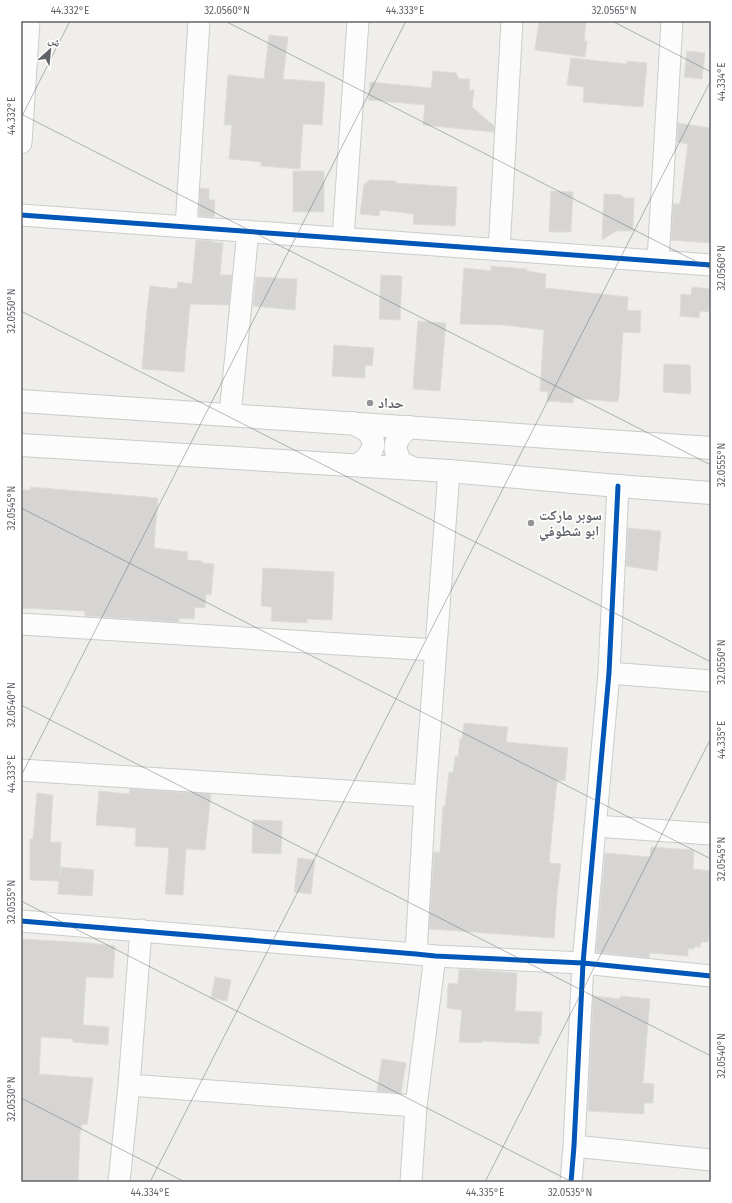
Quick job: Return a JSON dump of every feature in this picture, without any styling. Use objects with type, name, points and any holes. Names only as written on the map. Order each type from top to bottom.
[{"type":"main road","points":[[21,401],[711,448]]},
{"type":"main road","points":[[353,423],[366,430],[372,438],[373,446],[366,460],[358,465]]},
{"type":"main road","points":[[410,427],[402,433],[396,441],[395,448],[396,454],[401,462],[412,468]]},
{"type":"main road","points":[[21,445],[412,468],[618,486],[711,492]]},
{"type":"street","points":[[21,142],[29,21]]},
{"type":"street","points":[[186,227],[200,21]]},
{"type":"street","points":[[343,238],[358,21]]},
{"type":"street","points":[[499,250],[512,21]]},
{"type":"street","points":[[658,261],[672,21]]},
{"type":"street","points":[[21,215],[711,265]]},
{"type":"street","points":[[230,415],[248,231]]},
{"type":"street","points":[[411,1182],[426,955],[425,796],[449,471]]},
{"type":"street","points":[[571,1182],[582,963],[609,673],[618,486]]},
{"type":"street","points":[[21,624],[435,650]]},
{"type":"street","points":[[609,673],[711,681]]},
{"type":"street","points":[[21,770],[425,796]]},
{"type":"street","points":[[595,826],[711,834]]},
{"type":"street","points":[[21,921],[426,955],[582,963],[711,976]]},
{"type":"street","points":[[119,1182],[129,1085],[141,930]]},
{"type":"street","points":[[129,1085],[416,1106]]},
{"type":"street","points":[[574,1146],[711,1160]]},
{"type":"building","points":[[539,21],[586,21],[584,41],[587,41],[585,57],[535,50]]},
{"type":"building","points":[[269,35],[288,37],[283,79],[325,82],[322,125],[303,124],[300,169],[261,166],[261,162],[229,159],[232,125],[224,125],[228,75],[264,79]]},
{"type":"building","points":[[687,51],[705,53],[702,79],[684,77]]},
{"type":"building","points":[[571,58],[627,64],[627,61],[647,63],[643,107],[583,102],[584,87],[567,85]]},
{"type":"building","points":[[433,71],[456,73],[459,79],[470,79],[469,90],[474,90],[472,107],[494,126],[494,132],[423,125],[425,105],[368,100],[370,82],[431,88]]},
{"type":"building","points":[[678,123],[711,128],[711,243],[671,240],[673,204],[680,204],[688,144],[677,142]]},
{"type":"building","points":[[293,171],[324,171],[324,212],[293,212]]},
{"type":"building","points":[[370,180],[457,187],[455,226],[413,224],[414,214],[380,210],[379,216],[360,214],[364,184]]},
{"type":"building","points":[[200,188],[209,189],[209,200],[215,200],[214,217],[199,216]]},
{"type":"building","points":[[551,191],[573,192],[571,232],[549,232]]},
{"type":"building","points":[[604,194],[621,195],[624,198],[634,198],[633,231],[616,231],[602,240]]},
{"type":"building","points":[[196,240],[223,243],[220,275],[232,275],[229,305],[190,304],[184,372],[142,369],[150,286],[177,289],[178,282],[192,284]]},
{"type":"building","points":[[491,266],[527,269],[527,271],[546,274],[545,288],[628,297],[627,310],[641,311],[640,333],[623,332],[619,397],[617,402],[573,398],[573,403],[547,401],[548,392],[540,391],[544,330],[504,325],[460,324],[464,268],[491,271]]},
{"type":"building","points":[[381,275],[402,276],[400,320],[379,319]]},
{"type":"building","points":[[256,277],[297,279],[295,310],[253,306]]},
{"type":"building","points":[[692,287],[711,289],[709,312],[700,311],[699,318],[680,316],[681,294],[691,295]]},
{"type":"building","points":[[418,321],[446,323],[440,391],[413,389]]},
{"type":"building","points":[[334,345],[374,348],[372,366],[365,365],[365,378],[332,376]]},
{"type":"building","points":[[664,364],[690,365],[690,394],[663,392]]},
{"type":"building","points":[[31,487],[158,498],[154,548],[188,552],[187,560],[202,561],[202,563],[214,564],[211,595],[206,594],[205,608],[195,607],[194,619],[179,618],[179,622],[85,616],[85,611],[21,608],[21,490],[30,490]]},
{"type":"building","points":[[628,528],[661,531],[657,571],[626,566]]},
{"type":"building","points":[[263,568],[334,572],[332,620],[307,619],[307,623],[271,621],[272,607],[261,606]]},
{"type":"building","points":[[464,723],[508,727],[506,742],[568,748],[565,781],[557,780],[549,863],[561,864],[557,893],[554,938],[429,929],[434,852],[440,852],[443,806],[445,807],[449,772],[453,773],[455,756],[458,757]]},
{"type":"building","points":[[130,789],[211,794],[205,850],[186,849],[183,895],[165,894],[169,848],[135,846],[136,828],[96,825],[99,791],[129,794]]},
{"type":"building","points":[[37,793],[53,795],[50,842],[61,842],[60,867],[94,870],[92,896],[58,894],[59,881],[30,880],[30,839],[33,839]]},
{"type":"building","points":[[253,820],[282,821],[281,854],[252,853]]},
{"type":"building","points":[[651,847],[694,850],[693,869],[711,871],[711,932],[709,932],[708,942],[701,942],[700,947],[688,949],[688,956],[650,953],[649,958],[596,952],[605,853],[650,857]]},
{"type":"building","points":[[298,858],[315,860],[311,894],[294,892]]},
{"type":"building","points":[[21,939],[115,946],[113,978],[86,977],[83,1025],[109,1027],[108,1045],[73,1042],[73,1039],[41,1037],[39,1074],[93,1078],[87,1125],[82,1124],[80,1133],[78,1182],[21,1182]]},
{"type":"building","points":[[459,969],[517,973],[515,1011],[542,1012],[541,1036],[539,1036],[539,1044],[482,1041],[482,1043],[459,1042],[462,1010],[447,1008],[448,986],[449,983],[458,984]]},
{"type":"building","points":[[215,977],[231,980],[227,1001],[211,998]]},
{"type":"building","points":[[593,996],[620,999],[620,996],[650,999],[643,1083],[654,1084],[653,1103],[644,1103],[644,1114],[588,1111]]},
{"type":"building","points":[[382,1059],[406,1063],[401,1093],[377,1091]]},
{"type":"cycle path","points":[[21,215],[711,265]]},
{"type":"cycle path","points":[[571,1182],[583,963],[609,673],[618,486]]},
{"type":"cycle path","points":[[21,921],[435,956],[583,963],[711,976]]},
{"type":"place","name":"حداد","points":[[370,403]]},
{"type":"place","name":"سوبر ماركت ابو شطوفي","points":[[531,523]]}]
